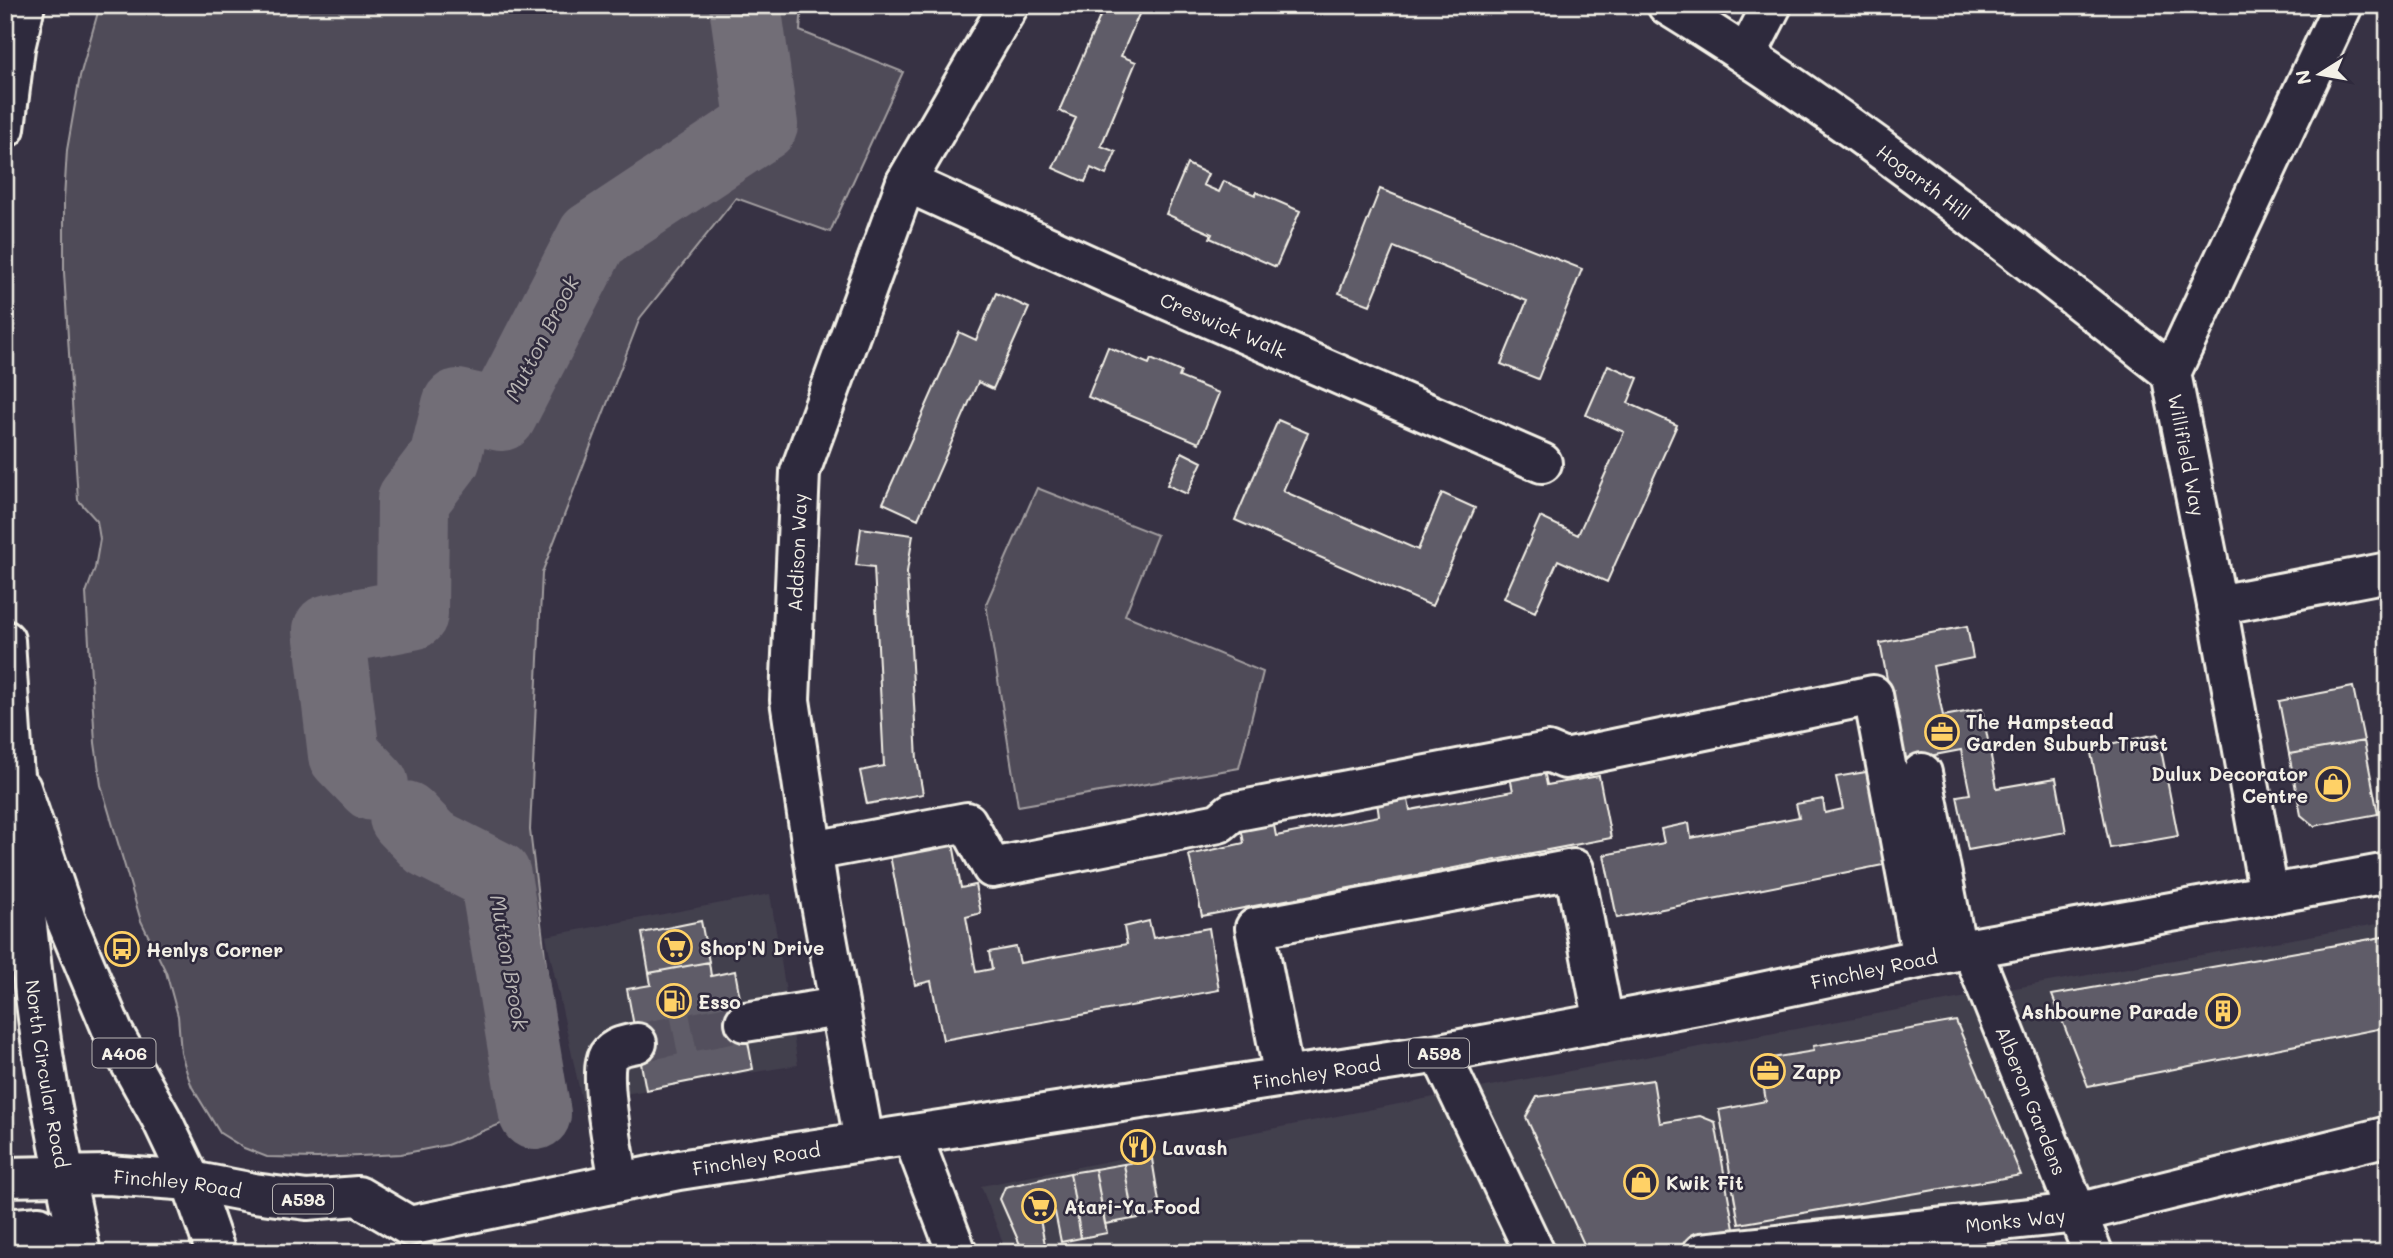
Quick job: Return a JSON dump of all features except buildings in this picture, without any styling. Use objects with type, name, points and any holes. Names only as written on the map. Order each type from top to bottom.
[{"type":"main road","points":[[5,128],[15,48],[25,5]]},
{"type":"main road","name":"Addison Way","points":[[864,1141],[839,1007],[790,700],[800,472],[906,182],[1009,5]]},
{"type":"main road","name":"Hogarth Hill","points":[[1667,5],[1747,54],[1954,202],[2171,373]]},
{"type":"main road","points":[[1747,54],[1772,5]]},
{"type":"main road","name":"Willifield Way","points":[[2269,895],[2217,605],[2171,373],[2343,5]]},
{"type":"main road","name":"Creswick Walk","points":[[906,182],[1117,278],[1542,463]]},
{"type":"main road","points":[[2217,605],[2388,572]]},
{"type":"main road","name":"North Circular Road","points":[[5,640],[13,762],[39,1023],[81,1253]]},
{"type":"main road","points":[[813,851],[967,822],[992,868],[1219,823],[1232,812],[1548,752],[1565,759],[1873,695],[1950,953]]},
{"type":"main road","name":"A406","points":[[13,762],[66,920],[113,1032],[162,1120],[191,1181],[216,1253]]},
{"type":"main road","points":[[1922,773],[1950,953]]},
{"type":"main road","points":[[1284,1077],[1255,928],[1574,869],[1604,1023]]},
{"type":"main road","name":"Finchley Road","points":[[13,1176],[108,1175],[191,1181],[254,1193],[307,1199],[358,1196],[401,1239],[619,1181],[1440,1053],[1724,1000],[1950,953],[2388,873]]},
{"type":"main road","name":"Alberon Gardens","points":[[1950,953],[2077,1213],[2093,1253]]},
{"type":"main road","points":[[745,1021],[839,1007]]},
{"type":"main road","points":[[619,1181],[604,1076],[608,1057],[619,1047],[637,1043]]},
{"type":"main road","points":[[1440,1053],[1535,1253]]},
{"type":"main road","points":[[912,1135],[957,1253]]},
{"type":"main road","name":"Monks Way","points":[[1702,1253],[2077,1213],[2388,1136]]},
{"type":"main road","points":[[5,1229],[39,1226],[68,1246],[72,1253]]},
{"type":"shaded area","points":[[100,5],[802,5],[800,31],[903,72],[830,232],[736,198],[640,318],[542,573],[530,830],[562,1100],[447,1145],[401,1154],[317,1158],[267,1157],[244,1148],[220,1133],[192,1087],[187,1073],[181,1053],[178,1016],[166,972],[141,921],[101,785],[95,743],[86,593],[95,568],[100,539],[97,521],[78,500],[64,272],[64,199],[67,150],[80,76]]},
{"type":"shaded area","points":[[1037,488],[1157,535],[1125,615],[1263,672],[1239,768],[1018,806],[986,604]]},
{"type":"shaded area","name":"Esso","points":[[770,894],[798,1065],[582,1101],[546,936]]},
{"type":"shaded area","points":[[2388,922],[2388,1136],[2077,1213],[1702,1253],[1007,1253],[981,1186],[1516,1081]]},
{"type":"waterway","name":"Mutton Brook","points":[[373,785],[344,755],[329,630],[412,614],[413,500],[445,458],[458,405],[501,415],[593,237],[762,125],[745,5]]},
{"type":"waterway","name":"Mutton Brook","points":[[405,817],[430,843],[495,876],[535,1114]]},
{"type":"tunnel","points":[[637,1043],[745,1022]]},
{"type":"place","name":"The Hampstead Garden Suburb Trust","points":[[1942,732]]},
{"type":"place","name":"Dulux Decorator Centre","points":[[2333,784]]},
{"type":"place","name":"Shop'N Drive","points":[[675,947]]},
{"type":"place","name":"Henlys Corner","points":[[122,949]]},
{"type":"place","name":"Esso","points":[[674,1001]]},
{"type":"place","name":"Ashbourne Parade","points":[[2223,1011]]},
{"type":"place","name":"Zapp","points":[[1768,1071]]},
{"type":"place","name":"Lavash","points":[[1138,1147]]},
{"type":"place","name":"Kwik Fit","points":[[1641,1182]]},
{"type":"place","name":"Atari-Ya Food","points":[[1039,1206]]}]
